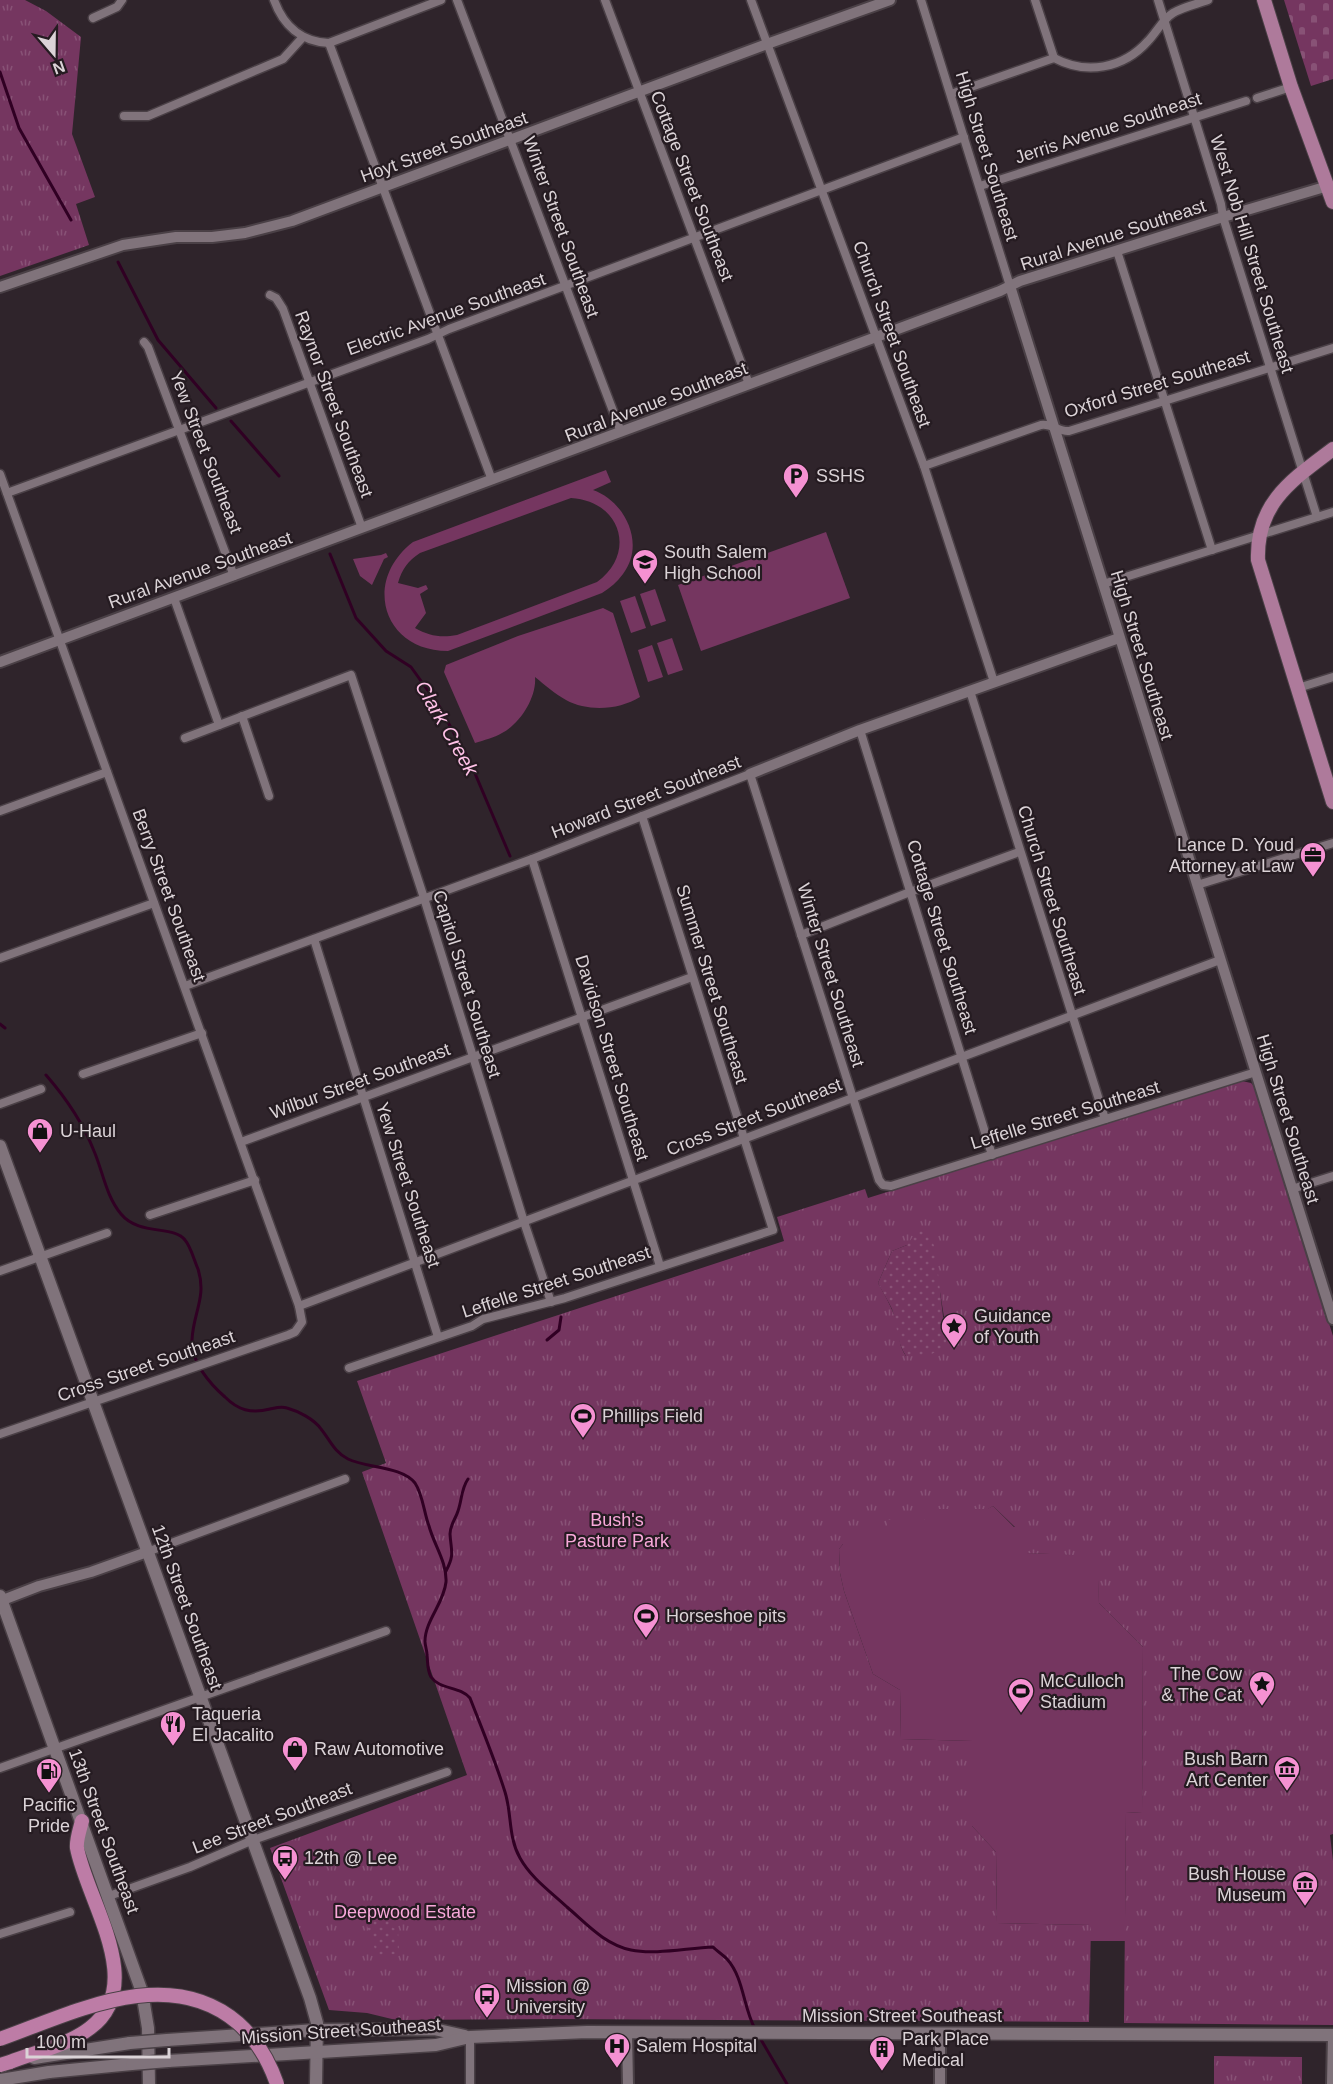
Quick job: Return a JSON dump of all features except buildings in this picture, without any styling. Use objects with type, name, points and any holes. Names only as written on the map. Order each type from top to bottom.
[{"type":"highway","points":[[5,2064],[44,2053],[92,2027],[109,2005],[115,1989],[113,1958],[77,1846],[82,1821]]},
{"type":"highway","points":[[0,2039],[116,2000],[152,1994],[180,1996],[219,2010],[244,2029],[267,2060],[277,2084]]},
{"type":"main road","points":[[1264,0],[1291,87],[1331,185],[1333,202]]},
{"type":"main road","points":[[1333,449],[1282,490],[1269,508],[1258,546],[1258,560],[1333,802]]},
{"type":"main road","name":"12th Street Southeast","points":[[0,1146],[310,1998],[317,2023],[316,2084]]},
{"type":"main road","name":"13th Street Southeast","points":[[0,1599],[109,1896],[146,2007],[149,2084]]},
{"type":"main road","name":"Mission Street Southeast","points":[[44,2053],[130,2043],[316,2030],[434,2030],[470,2037]]},
{"type":"main road","name":"Mission Street Southeast","points":[[0,2080],[49,2072],[168,2061],[436,2045],[470,2037],[627,2032],[1333,2035]]},
{"type":"street","points":[[93,18],[117,8],[122,0]]},
{"type":"street","points":[[274,0],[290,28],[312,41],[328,43],[441,0]]},
{"type":"street","name":"Winter Street Southeast","points":[[457,0],[621,432]]},
{"type":"street","name":"Cottage Street Southeast","points":[[604,0],[749,384]]},
{"type":"street","name":"Church Street Southeast","points":[[751,0],[924,466],[994,682]]},
{"type":"street","name":"Hoyt Street Southeast","points":[[0,287],[123,245],[176,237],[212,237],[266,228],[890,0]]},
{"type":"street","name":"High Street Southeast","points":[[921,0],[1333,1319]]},
{"type":"street","points":[[1035,0],[1054,58]]},
{"type":"street","name":"West Nob Hill Street Southeast","points":[[1158,0],[1221,204],[1222,217],[1317,517]]},
{"type":"street","points":[[951,94],[1054,58],[1075,67],[1109,66],[1138,52],[1172,14],[1208,0]]},
{"type":"street","points":[[124,116],[148,116],[283,59],[303,37]]},
{"type":"street","points":[[328,43],[492,480]]},
{"type":"street","points":[[1257,98],[1291,87]]},
{"type":"street","name":"Jerris Avenue Southeast","points":[[980,186],[1246,101]]},
{"type":"street","name":"Electric Avenue Southeast","points":[[7,493],[428,339],[964,137]]},
{"type":"street","name":"Rural Avenue Southeast","points":[[0,662],[876,338],[1020,281],[1331,185]]},
{"type":"street","points":[[1118,251],[1212,550]]},
{"type":"street","name":"Raynor Street Southeast","points":[[270,295],[276,298],[283,309],[362,528]]},
{"type":"street","name":"Yew Street Southeast","points":[[144,342],[180,429],[234,576]]},
{"type":"street","name":"Oxford Street Southeast","points":[[924,466],[1041,425],[1045,424],[1065,432],[1333,348]]},
{"type":"street","name":"Berry Street Southeast","points":[[0,474],[255,1180],[299,1306],[303,1322],[301,1327]]},
{"type":"street","points":[[1103,584],[1333,512]]},
{"type":"street","points":[[174,598],[219,725]]},
{"type":"street","name":"Howard Street Southeast","points":[[185,986],[532,859],[860,730],[1119,638]]},
{"type":"street","name":"Capitol Street Southeast","points":[[242,716],[351,675],[424,898],[550,1302]]},
{"type":"street","points":[[1298,688],[1333,676]]},
{"type":"street","name":"Church Street Southeast","points":[[970,691],[1105,1119]]},
{"type":"street","points":[[184,738],[242,716],[269,796]]},
{"type":"street","name":"Cottage Street Southeast","points":[[860,730],[992,1155]]},
{"type":"street","points":[[0,811],[107,772]]},
{"type":"street","name":"Winter Street Southeast","points":[[750,774],[852,1098],[879,1180],[883,1185]]},
{"type":"street","name":"Summer Street Southeast","points":[[642,816],[742,1139],[773,1230]]},
{"type":"street","points":[[1197,885],[1333,843]]},
{"type":"street","points":[[801,935],[1019,852]]},
{"type":"street","name":"Davidson Street Southeast","points":[[532,859],[660,1266]]},
{"type":"street","points":[[0,958],[154,903]]},
{"type":"street","name":"Yew Street Southeast","points":[[314,939],[438,1337]]},
{"type":"street","name":"Cross Street Southeast","points":[[299,1306],[1220,960]]},
{"type":"street","name":"Wilbur Street Southeast","points":[[241,1142],[692,977]]},
{"type":"street","points":[[83,1074],[202,1033]]},
{"type":"street","name":"Leffelle Street Southeast","points":[[883,1185],[891,1186],[1256,1072]]},
{"type":"street","points":[[0,1104],[40,1089]]},
{"type":"street","points":[[1292,1189],[1333,1176]]},
{"type":"street","points":[[150,1215],[255,1180]]},
{"type":"street","name":"Leffelle Street Southeast","points":[[349,1368],[472,1326],[483,1319],[550,1302],[773,1230]]},
{"type":"street","points":[[0,1271],[106,1233]]},
{"type":"street","name":"Cross Street Southeast","points":[[0,1434],[288,1335],[301,1327]]},
{"type":"street","points":[[0,1599],[91,1572],[345,1479]]},
{"type":"street","points":[[0,1768],[386,1630]]},
{"type":"street","name":"Lee Street Southeast","points":[[109,1896],[189,1867],[253,1840],[447,1772]]},
{"type":"street","points":[[0,1934],[70,1912]]},
{"type":"street","points":[[627,2032],[628,2084]]},
{"type":"street","points":[[940,2034],[940,2084]]},
{"type":"street","points":[[1332,2084],[1333,2035]]},
{"type":"street","points":[[470,2037],[470,2084]]},
{"type":"green space","points":[[0,0],[25,0],[46,11],[81,37],[72,134],[95,197],[76,204],[89,245],[0,276]]},
{"type":"green space","points":[[1284,0],[1333,0],[1333,79],[1311,86]]},
{"type":"green space","points":[[606,470],[611,482],[593,490],[614,504],[623,514],[629,525],[633,550],[630,562],[623,574],[602,593],[448,651],[426,648],[408,639],[395,627],[387,611],[385,594],[388,575],[397,558],[413,542]],"holes":[[[571,498],[588,501],[602,508],[612,518],[618,530],[620,543],[617,557],[609,570],[597,582],[457,635],[435,636],[415,628],[426,613],[420,594],[428,589],[426,585],[418,588],[398,583],[406,566],[420,553]]]},
{"type":"green space","points":[[826,532],[850,598],[701,651],[678,585]]},
{"type":"green space","points":[[386,553],[388,557],[384,559],[372,585],[360,576],[353,559]]},
{"type":"green space","points":[[655,589],[666,621],[651,626],[640,594]]},
{"type":"green space","points":[[635,596],[646,628],[631,633],[620,601]]},
{"type":"green space","points":[[603,608],[613,613],[640,697],[623,705],[594,708],[575,704],[562,698],[535,677],[533,693],[521,717],[499,735],[475,743],[444,672],[446,665],[518,636]]},
{"type":"green space","points":[[672,638],[683,670],[668,675],[657,643]]},
{"type":"green space","points":[[652,645],[663,677],[648,682],[638,650]]},
{"type":"green space","name":"Bush's Pasture Park","points":[[1242,1081],[1251,1083],[1255,1087],[1333,1336],[1333,1834],[1330,1835],[1333,1861],[1333,2025],[1124,2023],[1126,1813],[1142,1812],[1143,1647],[1099,1603],[1097,1556],[1027,1553],[1027,1527],[1015,1527],[993,1506],[988,1509],[924,1509],[925,1520],[887,1520],[887,1531],[843,1531],[843,1544],[839,1549],[840,1573],[873,1674],[900,1690],[901,1739],[972,1741],[972,1826],[996,1852],[997,1923],[1091,1925],[1089,2022],[396,2020],[367,2013],[329,2010],[270,1848],[467,1775],[362,1472],[386,1463],[357,1381],[784,1241],[777,1217],[865,1189],[868,1198]],"holes":[[[907,1245],[940,1292],[944,1317],[906,1356],[901,1346],[895,1316],[878,1283],[892,1251]]]},
{"type":"green space","points":[[919,1228],[927,1229],[935,1248],[946,1342],[938,1351],[928,1355],[906,1356],[900,1345],[892,1309],[878,1283],[892,1251],[907,1245]]},
{"type":"green space","name":"McCulloch Stadium","points":[[993,1506],[1014,1527],[1027,1527],[1027,1553],[1098,1555],[1099,1603],[1143,1647],[1142,1812],[1126,1813],[1125,1941],[1090,1941],[1090,1925],[997,1923],[996,1852],[972,1826],[972,1741],[901,1739],[900,1690],[873,1674],[844,1591],[840,1573],[839,1549],[843,1544],[843,1531],[886,1531],[887,1520],[924,1509],[987,1509]]},
{"type":"green space","points":[[393,1910],[393,1928],[398,1929],[399,1954],[377,1955],[362,1911]]},
{"type":"green space","points":[[1214,2056],[1302,2057],[1302,2084],[1214,2084]]},
{"type":"waterway","name":"Clark Creek","points":[[0,72],[19,128],[71,220]]},
{"type":"waterway","name":"Clark Creek","points":[[118,262],[158,340],[216,408]]},
{"type":"waterway","name":"Clark Creek","points":[[231,421],[279,476]]},
{"type":"waterway","name":"Clark Creek","points":[[330,554],[356,618],[386,651],[411,667],[439,706],[471,764],[510,856]]},
{"type":"waterway","points":[[0,1024],[5,1028]]},
{"type":"waterway","points":[[46,1075],[67,1102],[85,1131],[108,1192],[121,1214],[128,1221],[137,1225],[180,1235],[189,1246],[198,1269],[201,1288],[193,1330],[193,1348],[202,1372],[213,1386],[245,1410],[257,1411],[283,1407],[301,1413],[318,1425],[343,1456],[356,1462],[402,1473],[415,1483],[446,1575],[445,1590],[426,1634],[429,1672],[439,1684],[461,1691],[470,1698],[501,1780],[516,1850],[530,1872],[589,1926],[604,1938],[621,1947],[650,1952],[713,1947],[733,1967],[755,2029]]},
{"type":"waterway","name":"Clark Creek","points":[[547,1340],[559,1330],[561,1317]]},
{"type":"waterway","name":"Clark Creek","points":[[446,1571],[452,1549],[451,1528],[468,1479]]},
{"type":"waterway","points":[[760,2038],[787,2084]]},
{"type":"railway","points":[[0,2061],[8,2084]]},
{"type":"place","name":"SSHS","points":[[796,499]]},
{"type":"place","name":"South Salem High School","points":[[645,585]]},
{"type":"place","name":"Lance D. Youd Attorney at Law","points":[[1313,878]]},
{"type":"place","name":"U-Haul","points":[[40,1154]]},
{"type":"place","name":"Guidance of Youth","points":[[954,1349]]},
{"type":"place","name":"Phillips Field","points":[[583,1439]]},
{"type":"place","name":"Horseshoe pits","points":[[646,1639]]},
{"type":"place","name":"The Cow & The Cat","points":[[1262,1707]]},
{"type":"place","name":"McCulloch Stadium","points":[[1021,1714]]},
{"type":"place","name":"Taqueria El Jacalito","points":[[173,1747]]},
{"type":"place","name":"Raw Automotive","points":[[295,1772]]},
{"type":"place","name":"Bush Barn Art Center","points":[[1287,1792]]},
{"type":"place","name":"Pacific Pride","points":[[49,1794]]},
{"type":"place","name":"12th @ Lee","points":[[285,1881]]},
{"type":"place","name":"Bush House Museum","points":[[1305,1907]]},
{"type":"place","name":"Mission @ University","points":[[487,2019]]},
{"type":"place","name":"Salem Hospital","points":[[617,2069]]},
{"type":"place","name":"Park Place Medical","points":[[882,2072]]},
{"type":"park label","name":"Deepwood Estate","points":[[405,1912]]}]
